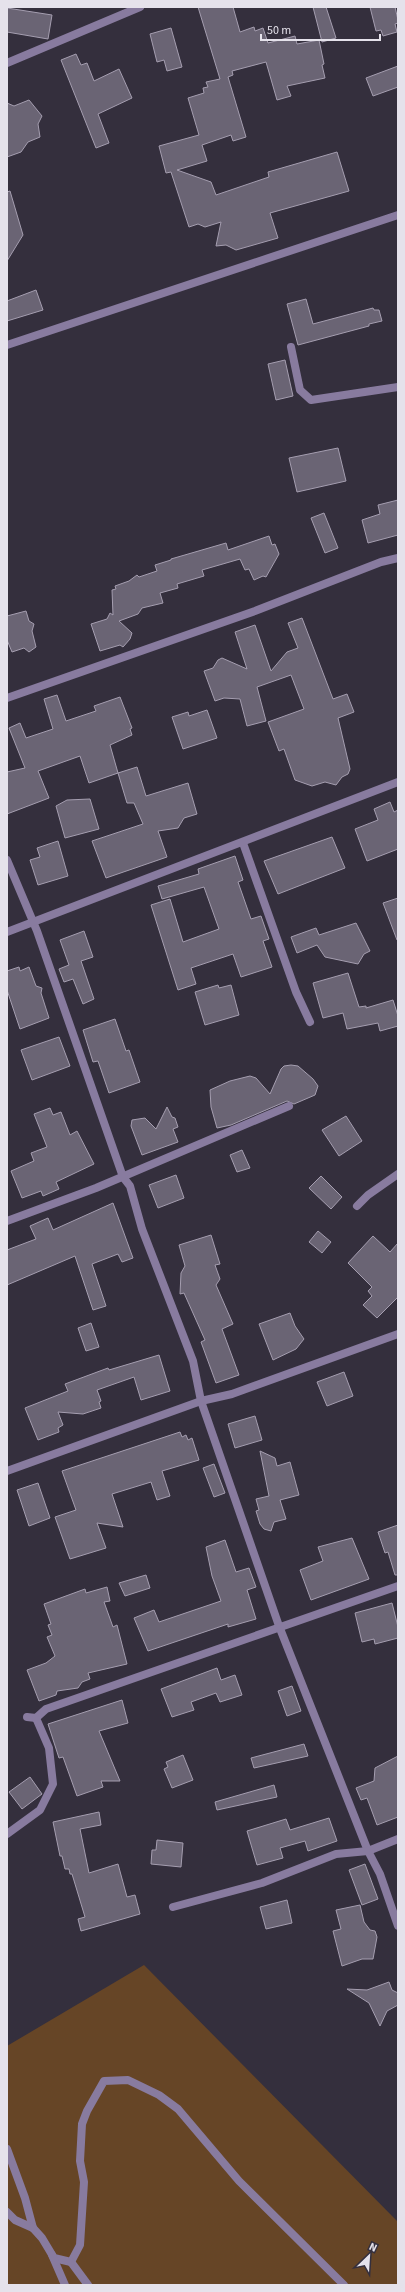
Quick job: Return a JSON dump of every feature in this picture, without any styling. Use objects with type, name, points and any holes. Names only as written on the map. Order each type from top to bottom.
[{"type":"street","points":[[7,63],[140,7]]},
{"type":"street","points":[[7,345],[398,215]]},
{"type":"street","points":[[291,347],[300,390],[311,400],[398,387]]},
{"type":"street","points":[[7,698],[255,611],[381,562],[398,558]]},
{"type":"street","points":[[7,932],[126,884],[243,843],[398,782]]},
{"type":"street","points":[[243,843],[296,992],[310,1022]]},
{"type":"street","points":[[7,860],[40,939],[123,1177],[130,1186],[142,1229],[193,1361],[201,1401],[279,1626],[368,1851],[380,1874],[398,1926]]},
{"type":"street","points":[[7,1222],[123,1177],[289,1106]]},
{"type":"street","points":[[357,1206],[398,1174]]},
{"type":"street","points":[[7,1470],[201,1401],[232,1394],[398,1334]]},
{"type":"street","points":[[27,1717],[36,1718],[46,1709],[279,1626],[398,1586]]},
{"type":"street","points":[[7,1834],[40,1810],[53,1784],[50,1748],[36,1718]]},
{"type":"street","points":[[173,1907],[262,1883],[336,1854],[368,1851],[398,1839]]},
{"type":"street","points":[[71,2262],[80,2245],[82,2230],[84,2182],[80,2161],[82,2124],[92,2100],[104,2082],[128,2080],[160,2095],[178,2109],[239,2181],[344,2285]]},
{"type":"street","points":[[7,2149],[25,2198],[33,2228]]},
{"type":"street","points":[[7,2212],[15,2220],[33,2228],[42,2238],[54,2258],[71,2262],[88,2285]]},
{"type":"street","points":[[52,2254],[65,2285]]},
{"type":"shaded area","points":[[144,1965],[398,2222],[398,2285],[7,2285],[7,2046]]},
{"type":"building","points":[[198,7],[233,7],[240,32],[254,27],[255,31],[263,28],[268,43],[295,36],[297,44],[319,40],[325,78],[287,86],[291,96],[277,100],[266,62],[232,71],[233,75],[228,77],[246,137],[233,141],[231,135],[202,145],[207,161],[177,170],[211,182],[216,195],[269,177],[268,172],[337,152],[349,191],[270,213],[278,238],[236,250],[226,245],[216,246],[221,222],[205,227],[198,224],[189,227],[171,172],[166,173],[159,146],[199,135],[188,98],[204,93],[203,88],[208,87],[206,82],[220,79]]},
{"type":"building","points":[[313,7],[326,7],[336,38],[322,42]]},
{"type":"building","points":[[370,7],[395,7],[398,20],[398,23],[395,24],[397,32],[383,36],[381,30],[376,31]]},
{"type":"building","points":[[7,8],[52,15],[48,39],[7,32]]},
{"type":"building","points":[[171,28],[182,67],[167,71],[164,60],[157,62],[150,34]]},
{"type":"building","points":[[76,54],[81,65],[87,63],[94,81],[119,69],[132,98],[98,114],[109,143],[96,148],[61,60]]},
{"type":"building","points":[[398,66],[398,87],[373,96],[366,78]]},
{"type":"building","points":[[29,100],[42,116],[38,124],[40,137],[28,142],[21,152],[7,157],[7,103],[14,106]]},
{"type":"building","points":[[10,191],[23,235],[7,261],[7,192]]},
{"type":"building","points":[[36,290],[43,310],[7,321],[7,301]]},
{"type":"building","points":[[306,299],[313,324],[373,308],[374,310],[379,310],[382,321],[369,324],[369,326],[298,345],[287,304]]},
{"type":"building","points":[[285,360],[293,396],[276,400],[268,364]]},
{"type":"building","points":[[338,448],[346,481],[297,492],[289,458]]},
{"type":"building","points":[[398,500],[398,535],[368,543],[362,520],[380,514],[378,505]]},
{"type":"building","points":[[324,513],[338,548],[325,553],[311,518]]},
{"type":"building","points":[[269,536],[272,545],[275,544],[279,554],[266,577],[263,576],[254,580],[249,569],[245,570],[240,559],[202,570],[204,576],[177,584],[178,588],[160,593],[163,603],[142,608],[138,614],[119,621],[132,633],[130,639],[123,647],[120,645],[100,651],[91,624],[107,619],[110,613],[113,615],[112,590],[116,589],[115,586],[129,581],[137,575],[139,577],[157,571],[155,565],[171,559],[226,543],[228,550]]},
{"type":"building","points":[[26,611],[29,621],[34,624],[32,631],[36,647],[29,652],[24,648],[12,652],[7,640],[7,616]]},
{"type":"building","points":[[302,618],[333,699],[347,694],[354,712],[338,718],[350,769],[348,774],[342,777],[336,785],[325,782],[312,786],[295,780],[284,749],[279,751],[268,722],[304,709],[291,675],[257,687],[266,721],[247,726],[240,699],[224,698],[215,701],[204,671],[213,668],[218,660],[222,658],[247,669],[235,632],[255,625],[271,671],[287,652],[298,648],[288,623]]},
{"type":"building","points":[[57,695],[66,721],[96,711],[94,706],[120,697],[132,728],[130,729],[132,735],[110,745],[118,773],[89,783],[80,756],[38,771],[49,798],[7,814],[7,772],[25,768],[9,728],[20,723],[26,738],[53,729],[44,699]]},
{"type":"building","points":[[207,710],[217,738],[183,749],[172,717],[188,712],[189,716]]},
{"type":"building","points":[[137,767],[146,796],[188,783],[197,814],[184,818],[178,828],[158,831],[167,857],[106,878],[92,841],[143,824],[134,803],[127,803],[118,773]]},
{"type":"building","points":[[90,799],[99,829],[65,838],[56,806],[67,800]]},
{"type":"building","points":[[390,802],[394,812],[398,810],[398,849],[367,861],[355,829],[378,820],[374,809]]},
{"type":"building","points":[[332,837],[345,868],[278,894],[264,861]]},
{"type":"building","points":[[58,841],[68,876],[38,885],[30,860],[40,857],[37,848]]},
{"type":"building","points":[[235,856],[243,880],[238,882],[251,919],[261,916],[269,939],[263,941],[272,967],[241,977],[233,954],[191,968],[196,984],[178,990],[151,905],[170,899],[183,942],[219,929],[204,887],[162,899],[158,886],[199,874],[198,869]]},
{"type":"building","points":[[398,898],[398,939],[397,940],[383,903]]},
{"type":"building","points":[[356,923],[370,951],[364,954],[358,964],[325,957],[317,945],[297,953],[291,937],[316,928],[319,935]]},
{"type":"building","points":[[84,931],[93,957],[81,961],[94,999],[83,1004],[73,979],[64,982],[59,969],[69,965],[60,940]]},
{"type":"building","points":[[19,967],[20,971],[29,967],[36,986],[42,988],[41,993],[49,1018],[20,1029],[7,990],[7,971]]},
{"type":"building","points":[[348,973],[359,1007],[366,1006],[366,1008],[393,1000],[398,1016],[398,1026],[380,1031],[378,1023],[347,1029],[343,1013],[323,1018],[313,983]]},
{"type":"building","points":[[218,985],[219,988],[231,985],[239,1015],[205,1025],[195,992]]},
{"type":"building","points":[[115,1019],[126,1051],[129,1050],[140,1082],[109,1093],[98,1061],[93,1062],[83,1030]]},
{"type":"building","points":[[59,1037],[70,1066],[32,1080],[21,1050]]},
{"type":"building","points":[[284,1066],[298,1066],[313,1079],[318,1086],[315,1095],[294,1104],[287,1101],[231,1125],[217,1128],[211,1107],[210,1090],[230,1081],[250,1076],[256,1078],[270,1094],[281,1069]]},
{"type":"building","points":[[167,1107],[172,1117],[175,1118],[178,1127],[173,1129],[178,1142],[142,1155],[131,1126],[132,1120],[145,1118],[156,1129]]},
{"type":"building","points":[[50,1108],[53,1115],[61,1112],[70,1135],[77,1131],[94,1164],[56,1182],[59,1189],[43,1196],[41,1191],[22,1198],[11,1171],[34,1161],[31,1153],[47,1147],[34,1114]]},
{"type":"building","points":[[346,1116],[362,1141],[339,1156],[322,1130]]},
{"type":"building","points":[[242,1150],[250,1168],[237,1172],[230,1155]]},
{"type":"building","points":[[176,1175],[184,1198],[158,1208],[149,1185]]},
{"type":"building","points":[[321,1176],[342,1197],[331,1209],[309,1188]]},
{"type":"building","points":[[113,1203],[133,1258],[122,1262],[118,1254],[92,1264],[106,1306],[93,1310],[75,1256],[7,1285],[7,1250],[36,1239],[30,1226],[48,1218],[53,1230]]},
{"type":"building","points":[[318,1231],[331,1242],[322,1253],[309,1242]]},
{"type":"building","points":[[211,1235],[220,1264],[215,1265],[220,1279],[216,1285],[233,1324],[222,1329],[239,1375],[216,1383],[201,1342],[205,1340],[184,1293],[180,1294],[181,1273],[185,1266],[179,1245]]},
{"type":"building","points":[[373,1236],[390,1252],[398,1243],[398,1297],[377,1318],[363,1305],[372,1296],[368,1291],[372,1287],[348,1263]]},
{"type":"building","points":[[290,1313],[295,1326],[304,1339],[296,1349],[273,1360],[259,1324]]},
{"type":"building","points":[[91,1323],[99,1347],[86,1351],[78,1328]]},
{"type":"building","points":[[159,1355],[170,1391],[141,1400],[134,1377],[97,1390],[101,1401],[99,1402],[101,1408],[83,1414],[58,1412],[63,1425],[58,1428],[59,1432],[38,1440],[25,1408],[68,1391],[65,1384],[108,1368],[109,1370]]},
{"type":"building","points":[[344,1372],[353,1396],[327,1406],[317,1382]]},
{"type":"building","points":[[255,1416],[262,1440],[235,1448],[228,1424]]},
{"type":"building","points":[[180,1432],[182,1437],[186,1435],[188,1440],[192,1438],[199,1460],[162,1471],[170,1496],[157,1500],[151,1482],[112,1494],[123,1527],[97,1523],[106,1548],[70,1559],[55,1517],[76,1510],[62,1471]]},
{"type":"building","points":[[260,1451],[275,1458],[277,1466],[290,1462],[299,1495],[280,1500],[286,1519],[274,1522],[271,1531],[264,1529],[260,1524],[256,1511],[259,1510],[256,1499],[269,1496]]},
{"type":"building","points":[[214,1464],[225,1493],[214,1497],[203,1468]]},
{"type":"building","points":[[38,1483],[50,1518],[29,1526],[17,1490]]},
{"type":"building","points":[[398,1525],[398,1575],[395,1575],[388,1552],[385,1553],[378,1532]]},
{"type":"building","points":[[352,1538],[369,1579],[311,1600],[300,1570],[323,1561],[318,1547]]},
{"type":"building","points":[[225,1540],[236,1572],[249,1568],[256,1587],[247,1590],[256,1619],[228,1627],[228,1624],[148,1651],[134,1618],[154,1610],[159,1622],[221,1601],[212,1576],[206,1547]]},
{"type":"building","points":[[146,1575],[150,1588],[125,1596],[119,1583]]},
{"type":"building","points":[[107,1587],[110,1601],[104,1602],[113,1627],[117,1625],[127,1664],[88,1673],[90,1679],[82,1682],[78,1688],[57,1691],[56,1695],[39,1701],[27,1670],[46,1663],[55,1656],[47,1637],[52,1635],[48,1625],[51,1624],[44,1604],[85,1589],[86,1593]]},
{"type":"building","points":[[392,1603],[398,1627],[398,1638],[375,1644],[374,1639],[362,1642],[355,1613]]},
{"type":"building","points":[[217,1668],[221,1680],[235,1675],[242,1695],[220,1702],[216,1693],[191,1702],[194,1710],[172,1717],[161,1689]]},
{"type":"building","points":[[292,1686],[301,1711],[287,1716],[278,1691]]},
{"type":"building","points":[[122,1700],[128,1723],[99,1731],[120,1781],[101,1781],[103,1787],[77,1796],[63,1757],[59,1758],[48,1724]]},
{"type":"building","points":[[304,1744],[308,1756],[254,1768],[251,1758]]},
{"type":"building","points":[[183,1755],[193,1780],[172,1788],[164,1769],[168,1767],[166,1762]]},
{"type":"building","points":[[398,1756],[398,1817],[377,1825],[367,1798],[361,1800],[356,1788],[374,1781],[375,1768]]},
{"type":"building","points":[[30,1777],[42,1794],[22,1809],[9,1792]]},
{"type":"building","points":[[274,1785],[277,1797],[217,1810],[215,1802]]},
{"type":"building","points":[[99,1812],[101,1825],[80,1829],[89,1873],[118,1864],[127,1897],[135,1895],[140,1914],[81,1931],[78,1919],[85,1917],[72,1874],[70,1874],[69,1869],[65,1869],[62,1856],[60,1856],[53,1822]]},
{"type":"building","points":[[329,1818],[337,1841],[308,1851],[305,1841],[280,1848],[283,1858],[257,1865],[247,1831],[286,1819],[290,1830]]},
{"type":"building","points":[[157,1840],[183,1843],[181,1867],[151,1864],[152,1850],[156,1850]]},
{"type":"building","points":[[365,1864],[378,1899],[362,1905],[349,1870]]},
{"type":"building","points":[[287,1900],[292,1923],[266,1929],[260,1907]]},
{"type":"building","points":[[360,1905],[364,1922],[370,1930],[375,1931],[377,1937],[373,1959],[362,1959],[342,1966],[333,1931],[341,1929],[336,1910]]},
{"type":"building","points":[[389,1982],[392,1990],[398,1993],[398,2005],[387,2011],[380,2026],[369,2003],[347,1989],[367,1990]]}]
